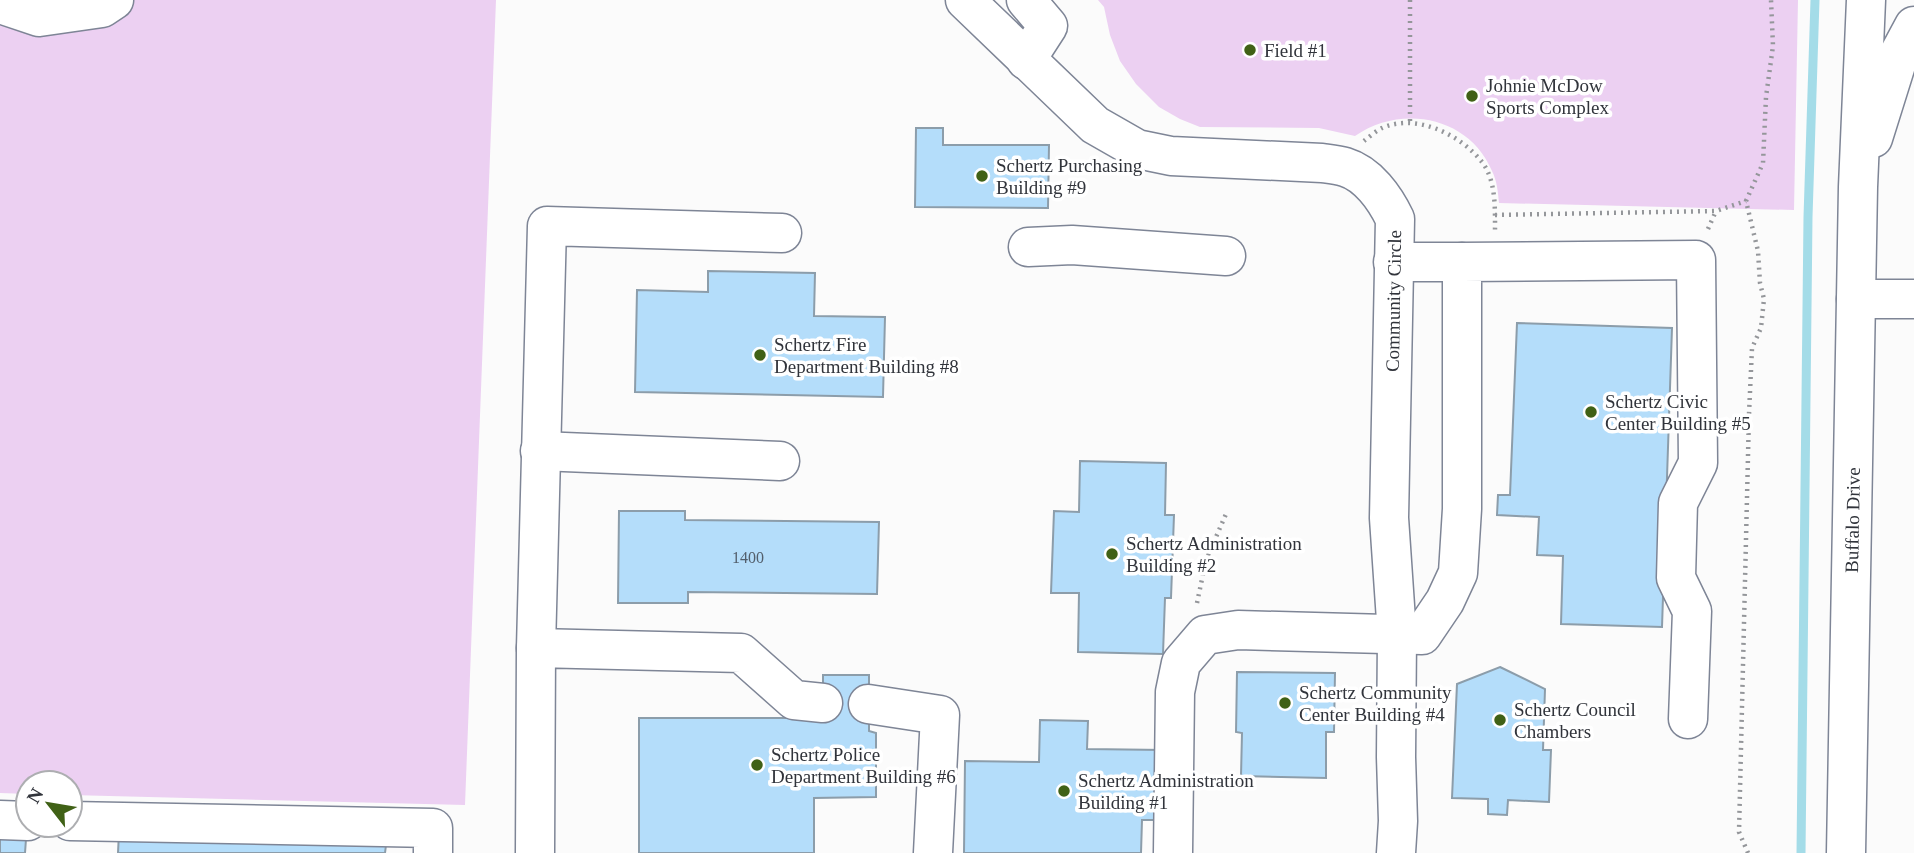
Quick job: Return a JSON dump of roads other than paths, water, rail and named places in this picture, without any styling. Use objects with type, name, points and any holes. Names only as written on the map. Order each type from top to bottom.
[{"type":"street","points":[[0,4],[39,17],[102,8],[114,0]]},
{"type":"street","name":"Community Circle","points":[[965,0],[1095,125],[1137,149],[1171,156],[1322,163],[1345,167],[1357,173],[1384,196],[1395,219],[1389,518],[1397,635],[1396,853]]},
{"type":"street","points":[[1026,0],[1048,26],[1026,60]]},
{"type":"street","points":[[1858,187],[1866,0]]},
{"type":"street","points":[[1858,187],[1900,52],[1914,26]]},
{"type":"street","name":"Buffalo Drive","points":[[1846,853],[1858,187]]},
{"type":"street","points":[[536,853],[536,648],[547,226],[782,233]]},
{"type":"street","points":[[1028,247],[1072,245],[1226,256]]},
{"type":"street","points":[[1393,262],[1696,260],[1698,463],[1678,503],[1676,578],[1692,611],[1688,719]]},
{"type":"street","points":[[1173,853],[1175,692],[1181,663],[1205,635],[1238,630],[1423,635],[1445,601],[1458,573],[1462,509],[1462,262]]},
{"type":"street","points":[[1856,299],[1914,299]]},
{"type":"street","points":[[540,451],[780,461]]},
{"type":"street","points":[[536,648],[741,653],[794,700],[823,703]]},
{"type":"street","points":[[868,704],[940,715],[933,853]]},
{"type":"street","points":[[84,821],[433,828],[433,853]]},
{"type":"waterway","points":[[1801,853],[1808,217],[1815,0]]},
{"type":"place","name":"Field #1","points":[[1250,50]]},
{"type":"place","name":"Johnie McDow Sports Complex","points":[[1472,96]]},
{"type":"place","name":"Schertz Purchasing Building #9","points":[[982,176]]},
{"type":"place","name":"Schertz Fire Department Building #8","points":[[760,355]]},
{"type":"place","name":"Schertz Civic Center Building #5","points":[[1591,412]]},
{"type":"place","name":"Schertz Administration Building #2","points":[[1112,554]]},
{"type":"place","name":"Schertz Community Center Building #4","points":[[1285,703]]},
{"type":"place","name":"Schertz Council Chambers","points":[[1500,720]]},
{"type":"place","name":"Schertz Police Department Building #6","points":[[757,765]]},
{"type":"place","name":"Schertz Administration Building #1","points":[[1064,791]]}]
